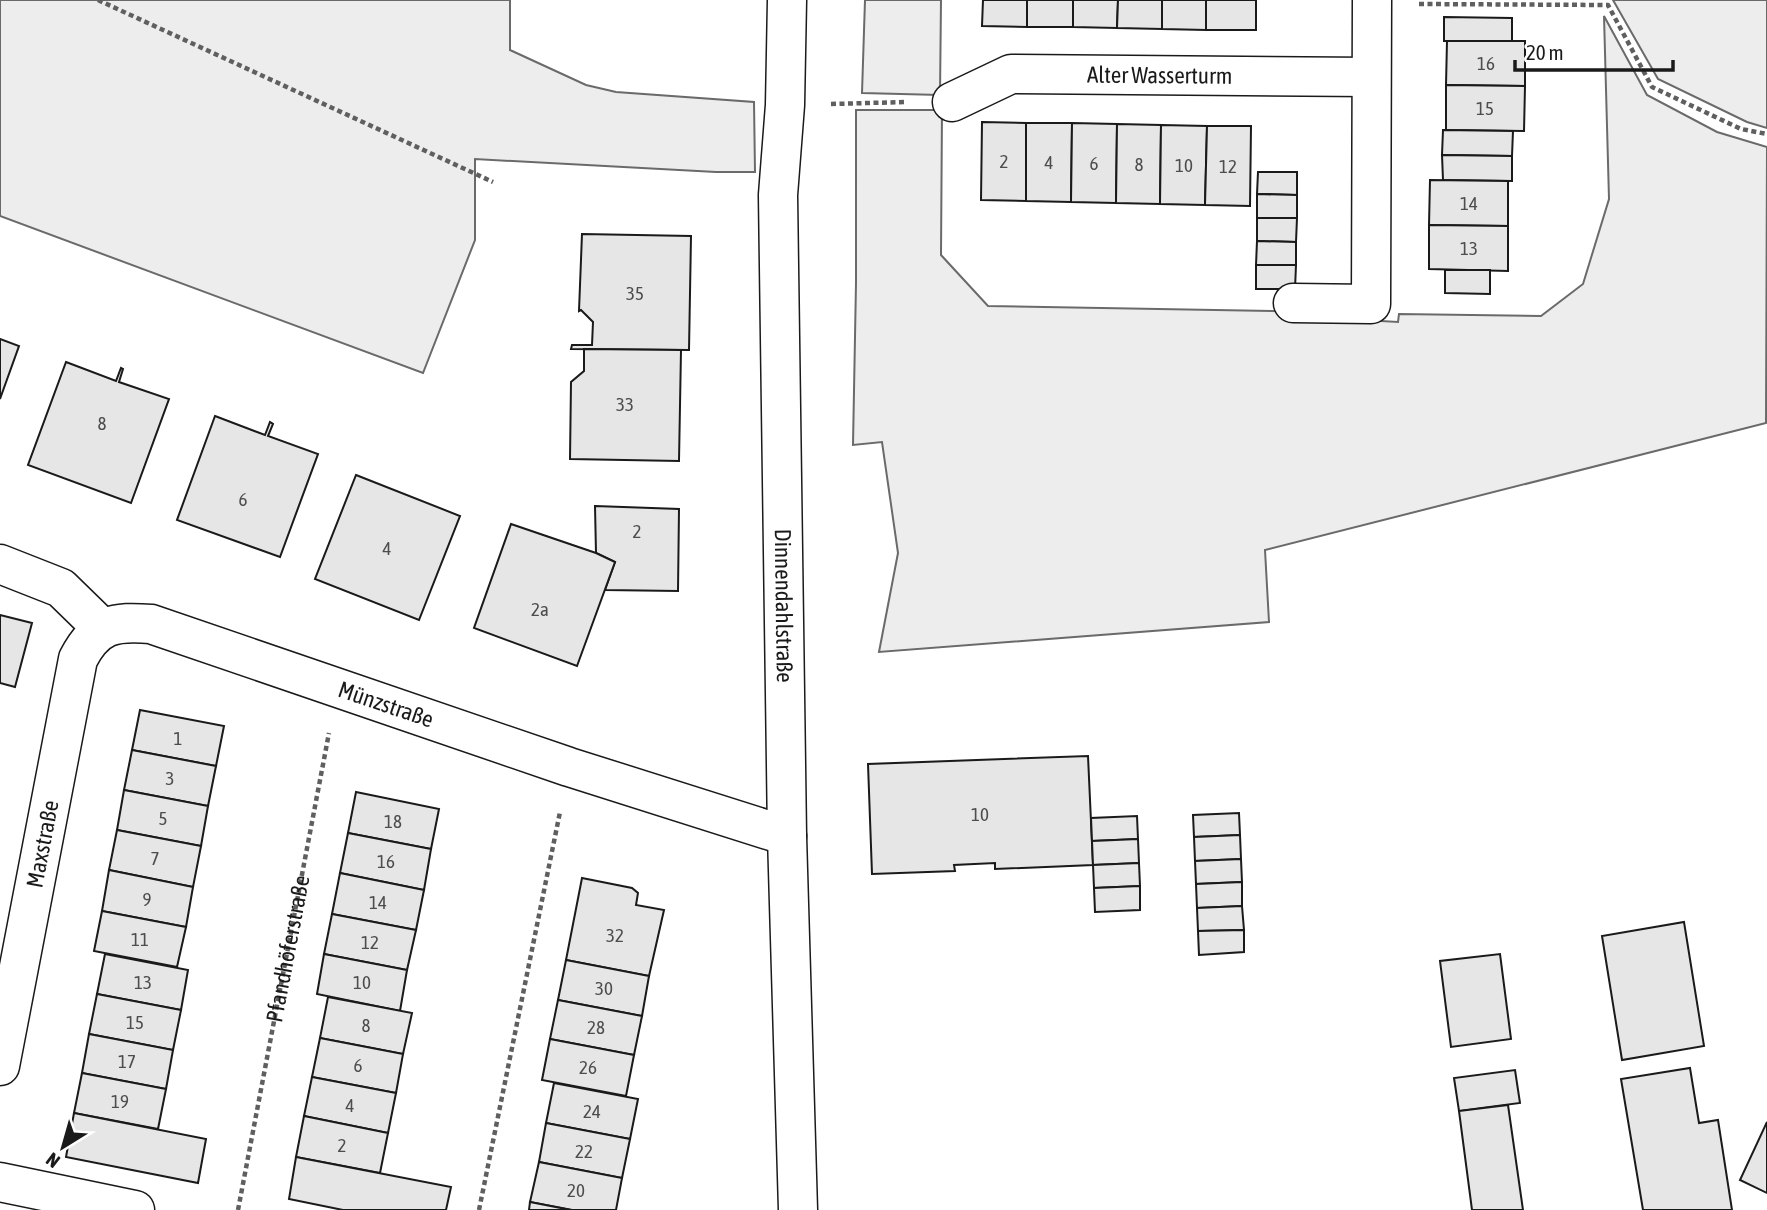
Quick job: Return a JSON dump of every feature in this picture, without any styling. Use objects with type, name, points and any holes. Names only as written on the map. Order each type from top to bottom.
[{"type":"street","name":"Dinnendahlstraße","points":[[787,0],[785,105],[778,195],[788,836],[798,1210]]},
{"type":"street","points":[[1293,303],[1371,304],[1372,2]]},
{"type":"street","name":"Alter Wasserturm","points":[[952,102],[1011,74],[1371,77]]},
{"type":"street","points":[[0,564],[61,588],[102,628]]},
{"type":"street","name":"Münzstraße","points":[[102,628],[124,622],[150,624],[569,767],[788,836]]},
{"type":"street","name":"Maxstraße","points":[[0,1066],[78,659],[86,644],[102,628]]},
{"type":"street","points":[[0,1182],[135,1210]]},
{"type":"path","points":[[98,0],[493,182]]},
{"type":"path","points":[[1372,2],[1608,5],[1652,87],[1741,129],[1767,134]]},
{"type":"path","points":[[785,105],[952,102]]},
{"type":"path","name":"Pfandhöferstraße","points":[[238,1210],[338,689]]},
{"type":"path","points":[[479,1210],[569,767]]},
{"type":"shaded area","points":[[0,0],[510,0],[510,50],[586,85],[616,92],[754,102],[755,172],[475,159],[475,240],[423,373],[0,216]]},
{"type":"shaded area","points":[[865,0],[941,0],[940,95],[862,93]]},
{"type":"shaded area","points":[[1613,0],[1767,0],[1767,128],[1747,122],[1658,79]]},
{"type":"shaded area","points":[[1604,16],[1647,95],[1717,132],[1767,147],[1766,423],[1265,550],[1269,622],[879,652],[898,553],[882,442],[853,445],[856,110],[942,110],[941,255],[988,306],[1327,312],[1328,318],[1398,322],[1399,314],[1541,316],[1583,284],[1609,199]]},
{"type":"building","points":[[983,0],[1027,0],[1027,27],[982,26]]},
{"type":"building","points":[[1027,0],[1073,0],[1073,27],[1027,27]]},
{"type":"building","points":[[1073,0],[1118,0],[1117,28],[1073,27]]},
{"type":"building","points":[[1118,0],[1162,0],[1162,29],[1117,28]]},
{"type":"building","points":[[1162,0],[1206,0],[1206,30],[1162,29]]},
{"type":"building","points":[[1206,0],[1256,0],[1256,30],[1206,30]]},
{"type":"building","points":[[1444,17],[1512,18],[1512,41],[1444,41]]},
{"type":"building","points":[[1447,41],[1525,41],[1525,86],[1446,85]]},
{"type":"building","points":[[1446,85],[1525,86],[1524,131],[1446,130]]},
{"type":"building","points":[[982,122],[1026,123],[1026,201],[981,200]]},
{"type":"building","points":[[1026,123],[1072,123],[1071,202],[1026,201]]},
{"type":"building","points":[[1072,123],[1117,124],[1116,203],[1071,202]]},
{"type":"building","points":[[1117,124],[1161,125],[1160,204],[1116,203]]},
{"type":"building","points":[[1161,125],[1207,126],[1205,205],[1160,204]]},
{"type":"building","points":[[1207,126],[1251,126],[1250,206],[1205,205]]},
{"type":"building","points":[[1443,130],[1513,131],[1512,156],[1442,155]]},
{"type":"building","points":[[1442,155],[1512,156],[1512,181],[1443,180]]},
{"type":"building","points":[[1258,172],[1297,172],[1297,195],[1257,194]]},
{"type":"building","points":[[1430,180],[1508,181],[1508,226],[1429,225]]},
{"type":"building","points":[[1257,194],[1297,195],[1297,218],[1257,218]]},
{"type":"building","points":[[1257,218],[1297,218],[1296,242],[1257,241]]},
{"type":"building","points":[[1429,225],[1508,226],[1508,271],[1429,269]]},
{"type":"building","points":[[582,234],[691,236],[689,350],[571,349],[572,345],[592,345],[593,322],[579,311]]},
{"type":"building","points":[[1257,241],[1296,242],[1296,265],[1256,265]]},
{"type":"building","points":[[1256,265],[1296,265],[1295,289],[1256,289]]},
{"type":"building","points":[[1445,270],[1490,270],[1490,294],[1445,293]]},
{"type":"building","points":[[0,339],[19,346],[0,399]]},
{"type":"building","points":[[584,349],[681,350],[679,461],[570,459],[571,382],[584,371]]},
{"type":"building","points":[[66,362],[116,381],[121,368],[123,369],[119,382],[169,399],[131,503],[28,465]]},
{"type":"building","points":[[215,416],[265,435],[270,422],[273,424],[268,436],[318,454],[280,557],[177,520]]},
{"type":"building","points":[[356,475],[460,516],[419,620],[315,579]]},
{"type":"building","points":[[595,506],[679,509],[678,591],[605,590],[615,562],[596,553]]},
{"type":"building","points":[[511,524],[615,562],[577,666],[474,628]]},
{"type":"building","points":[[0,615],[32,623],[15,687],[0,683]]},
{"type":"building","points":[[140,710],[224,726],[216,766],[132,750]]},
{"type":"building","points":[[132,750],[216,766],[208,806],[124,790]]},
{"type":"building","points":[[1088,756],[1093,865],[995,869],[995,863],[954,865],[955,871],[872,874],[868,764]]},
{"type":"building","points":[[124,790],[208,806],[201,846],[117,830]]},
{"type":"building","points":[[356,792],[439,809],[431,849],[348,833]]},
{"type":"building","points":[[1239,813],[1240,835],[1194,837],[1193,815]]},
{"type":"building","points":[[1137,816],[1138,839],[1092,841],[1091,818]]},
{"type":"building","points":[[117,830],[201,846],[193,887],[109,870]]},
{"type":"building","points":[[348,833],[431,849],[424,890],[340,873]]},
{"type":"building","points":[[1240,835],[1241,859],[1195,861],[1194,837]]},
{"type":"building","points":[[1138,839],[1139,863],[1093,865],[1092,841]]},
{"type":"building","points":[[1241,859],[1242,882],[1196,884],[1195,861]]},
{"type":"building","points":[[1139,863],[1140,886],[1094,888],[1093,865]]},
{"type":"building","points":[[109,870],[193,887],[186,927],[102,911]]},
{"type":"building","points":[[340,873],[424,890],[416,930],[332,914]]},
{"type":"building","points":[[582,878],[632,888],[638,893],[636,905],[664,910],[649,976],[566,960]]},
{"type":"building","points":[[1242,882],[1242,906],[1197,908],[1196,884]]},
{"type":"building","points":[[1140,886],[1140,910],[1095,912],[1094,888]]},
{"type":"building","points":[[1242,906],[1244,930],[1198,931],[1197,908]]},
{"type":"building","points":[[102,911],[186,927],[177,967],[94,951]]},
{"type":"building","points":[[332,914],[416,930],[407,970],[324,954]]},
{"type":"building","points":[[1684,922],[1704,1046],[1622,1060],[1602,936]]},
{"type":"building","points":[[1244,930],[1244,952],[1199,955],[1198,931]]},
{"type":"building","points":[[105,954],[188,970],[181,1010],[97,994]]},
{"type":"building","points":[[324,954],[407,970],[400,1011],[317,994]]},
{"type":"building","points":[[1500,954],[1511,1039],[1451,1047],[1440,961]]},
{"type":"building","points":[[566,960],[649,976],[642,1016],[558,1000]]},
{"type":"building","points":[[97,994],[181,1010],[173,1050],[89,1034]]},
{"type":"building","points":[[328,997],[412,1013],[403,1054],[320,1038]]},
{"type":"building","points":[[558,1000],[642,1016],[634,1055],[550,1039]]},
{"type":"building","points":[[89,1034],[173,1050],[166,1089],[82,1073]]},
{"type":"building","points":[[320,1038],[403,1054],[396,1093],[312,1077]]},
{"type":"building","points":[[550,1039],[634,1055],[626,1096],[542,1080]]},
{"type":"building","points":[[1690,1068],[1699,1123],[1718,1120],[1732,1210],[1643,1210],[1621,1079]]},
{"type":"building","points":[[1515,1070],[1520,1103],[1459,1111],[1454,1078]]},
{"type":"building","points":[[82,1073],[166,1089],[158,1129],[74,1113]]},
{"type":"building","points":[[312,1077],[396,1093],[388,1133],[304,1116]]},
{"type":"building","points":[[554,1083],[638,1099],[630,1139],[546,1123]]},
{"type":"building","points":[[1508,1105],[1523,1210],[1472,1210],[1459,1111]]},
{"type":"building","points":[[74,1113],[206,1139],[198,1183],[66,1157]]},
{"type":"building","points":[[304,1116],[388,1133],[380,1173],[296,1157]]},
{"type":"building","points":[[1767,1122],[1767,1193],[1740,1180]]},
{"type":"building","points":[[546,1123],[630,1139],[622,1178],[539,1162]]},
{"type":"building","points":[[296,1157],[451,1187],[446,1210],[343,1210],[289,1199]]},
{"type":"building","points":[[539,1162],[622,1178],[616,1210],[572,1210],[530,1202]]},
{"type":"building","points":[[530,1202],[571,1210],[529,1210]]}]
